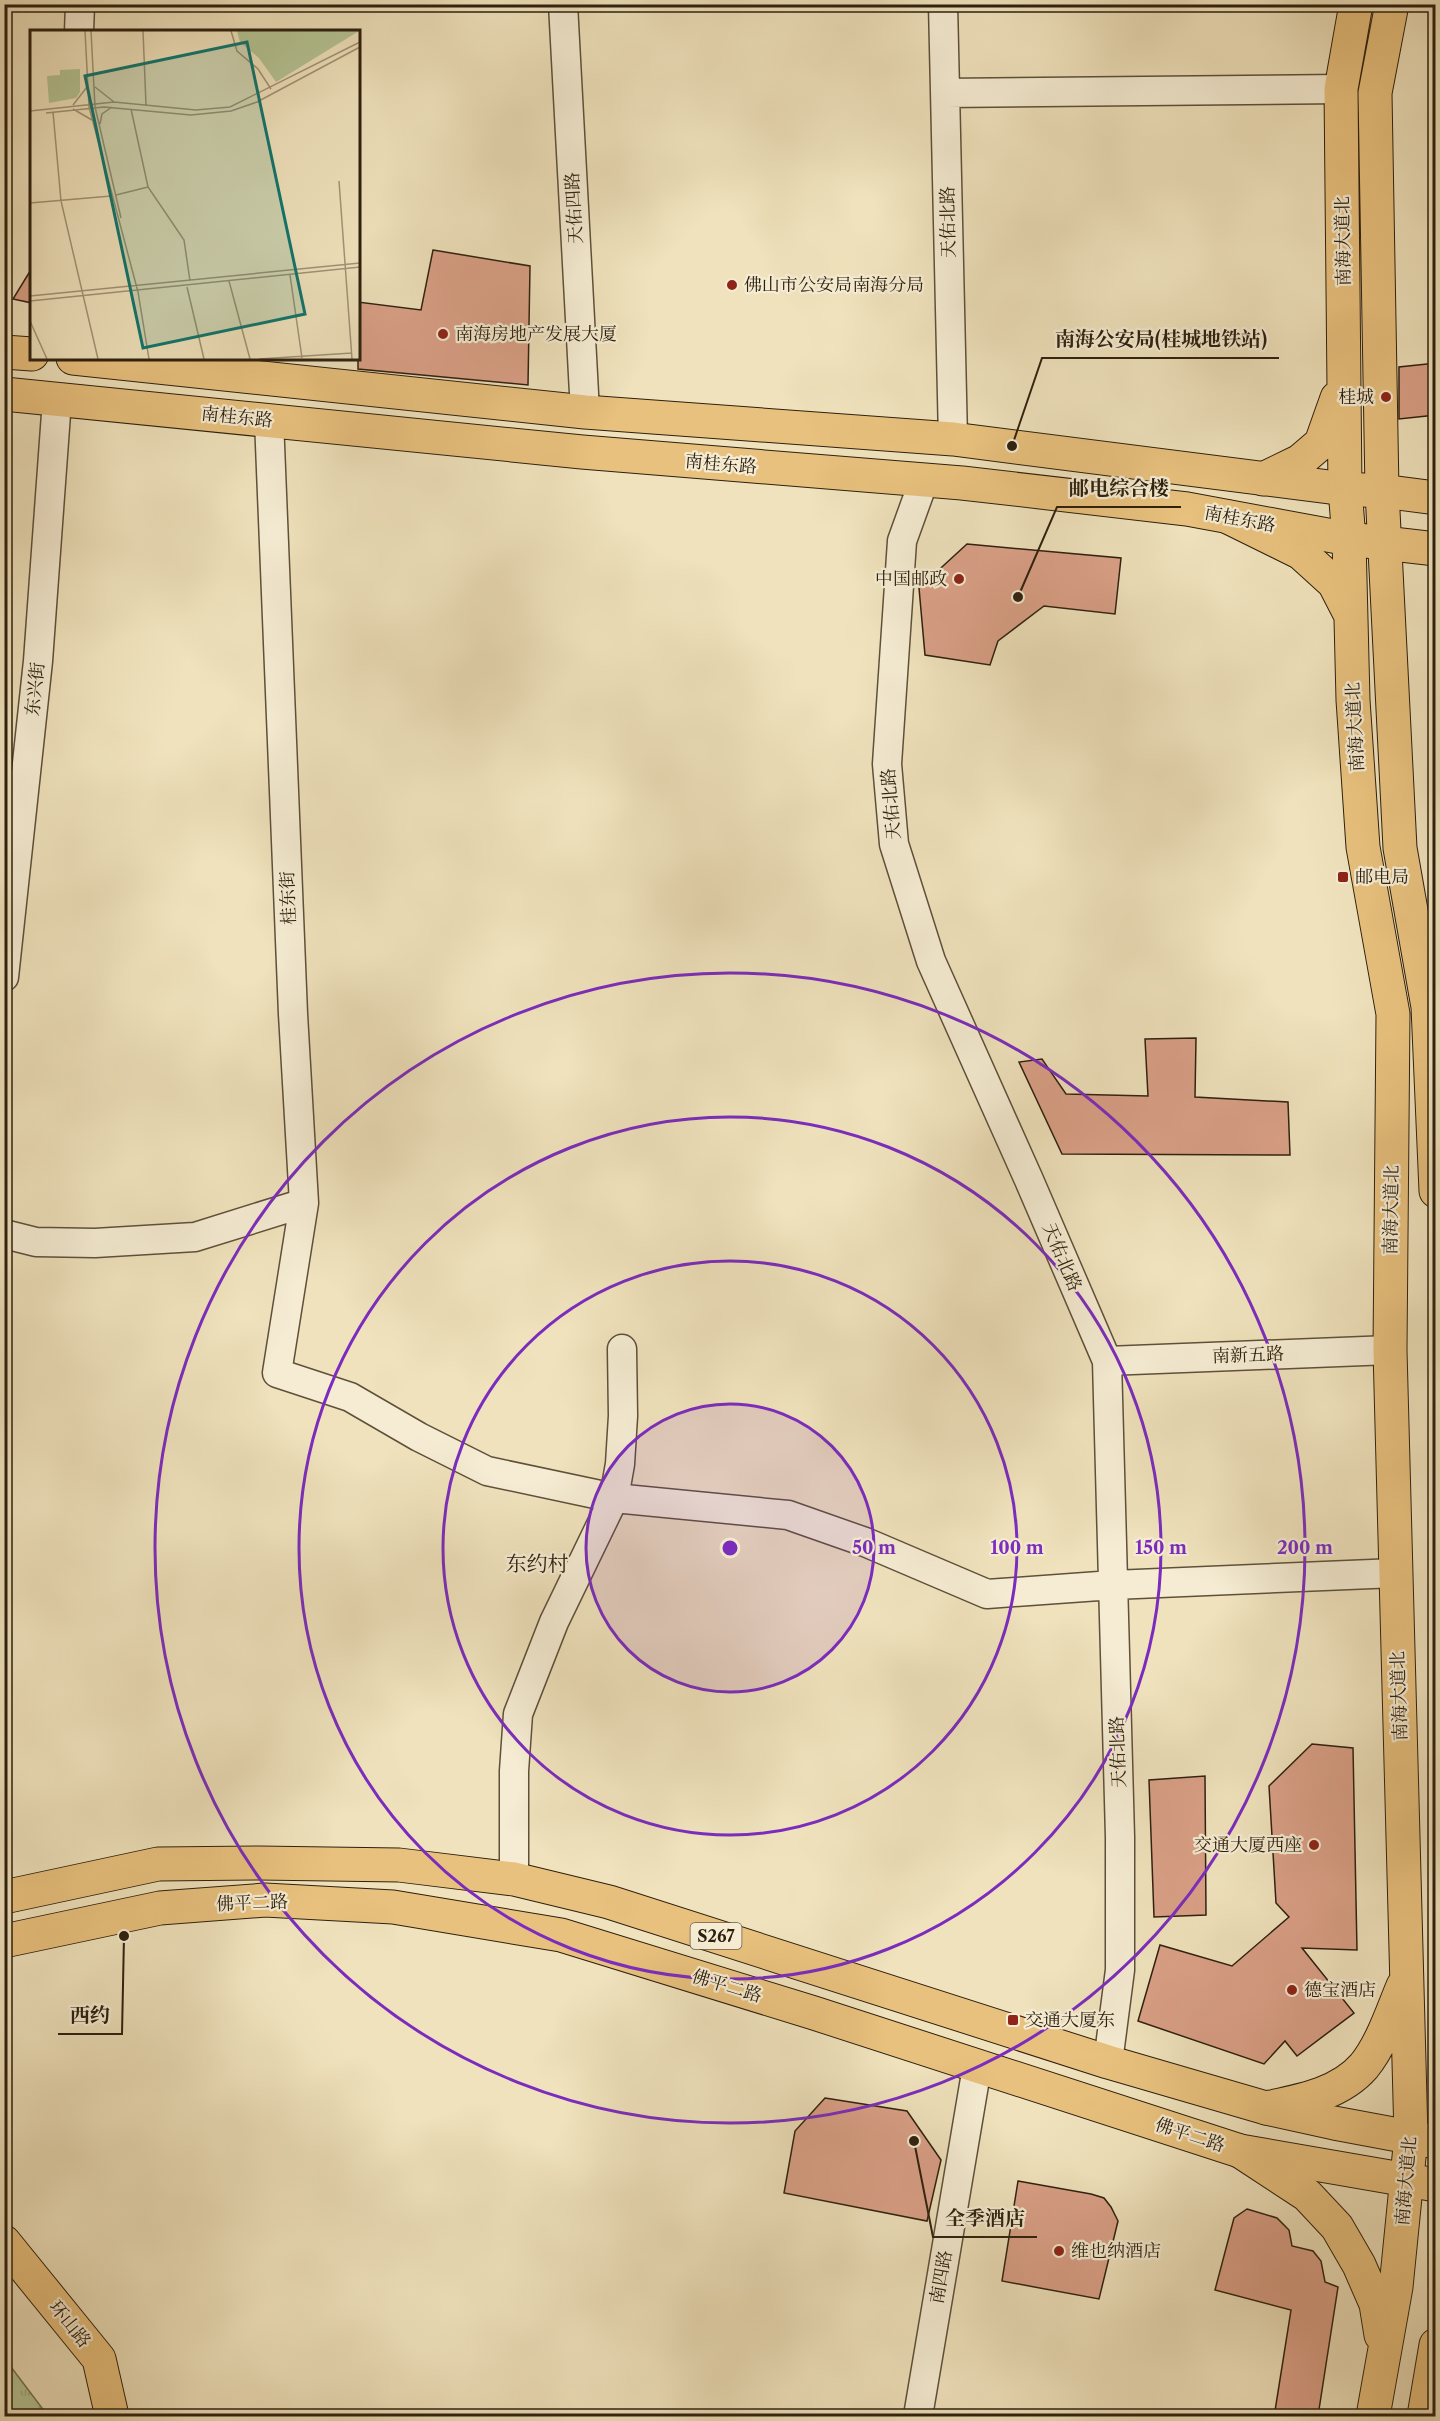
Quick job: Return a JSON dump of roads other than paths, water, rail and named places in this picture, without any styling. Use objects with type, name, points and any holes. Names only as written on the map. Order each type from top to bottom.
[{"type":"main road","name":"南海大道北","points":[[1356,4],[1341,89],[1346,489],[1353,700],[1363,847],[1393,1014],[1390,1350],[1407,1976],[1423,2140],[1421,2183],[1396,2286],[1373,2416]]},
{"type":"main road","name":"南海大道北","points":[[1392,4],[1375,93],[1382,491],[1400,848],[1428,1007],[1436,1191]]},
{"type":"main road","points":[[4,352],[30,354]]},
{"type":"main road","points":[[1263,478],[1300,461],[1321,443],[1336,404],[1344,352]]},
{"type":"main road","points":[[92,360],[585,412],[953,439],[1346,489],[1436,498]]},
{"type":"main road","name":"南桂东路","points":[[4,394],[582,452],[924,480],[1187,509],[1349,539],[1436,549]]},
{"type":"main road","points":[[1228,517],[1301,553],[1334,583],[1351,616]]},
{"type":"main road","name":"S267","points":[[4,1897],[158,1864],[399,1865],[514,1880],[609,1902],[1108,2062],[1266,2108],[1423,2140]]},
{"type":"main road","name":"佛平二路","points":[[4,1941],[160,1908],[265,1900],[393,1907],[561,1935],[1240,2151],[1421,2183]]},
{"type":"main road","points":[[1266,2108],[1318,2095],[1336,2087],[1364,2066],[1382,2035],[1407,1976]]},
{"type":"main road","points":[[1240,2151],[1307,2195],[1337,2227],[1359,2265],[1376,2304],[1384,2355]]},
{"type":"main road","name":"环山路","points":[[4,2242],[99,2359],[112,2416]]},
{"type":"main road","points":[[1424,2416],[1435,2355]]},
{"type":"street","points":[[79,30],[80,4]]},
{"type":"street","name":"天佑四路","points":[[562,4],[585,412]]},
{"type":"street","name":"天佑北路","points":[[943,4],[953,439]]},
{"type":"street","points":[[945,93],[1341,89]]},
{"type":"street","name":"东兴街","points":[[4,977],[38,661],[57,400]]},
{"type":"street","name":"桂东街","points":[[269,420],[293,1014],[304,1203],[277,1373],[350,1397],[419,1437],[487,1471],[614,1498]]},
{"type":"street","name":"天佑北路","points":[[924,480],[902,541],[887,764],[894,844],[931,961],[1107,1361],[1120,1837],[1120,1970],[1108,2062]]},
{"type":"street","points":[[4,1234],[36,1242],[95,1243],[195,1237],[304,1203]]},
{"type":"street","points":[[514,1880],[514,1771],[518,1714],[554,1622],[614,1498],[620,1464],[622,1349]]},
{"type":"street","name":"南新五路","points":[[1107,1361],[1390,1350]]},
{"type":"street","points":[[614,1498],[788,1515],[865,1542],[987,1594],[1113,1585],[1396,1574]]},
{"type":"street","name":"南四路","points":[[918,2416],[977,2067]]},
{"type":"place","name":"佛山市公安局南海分局","points":[[732,285]]},
{"type":"place","name":"南海房地产发展大厦","points":[[443,334]]},
{"type":"place","name":"桂城","points":[[1386,397]]},
{"type":"place","name":"南海公安局(桂城地铁站)","points":[[1012,446]]},
{"type":"place","name":"中国邮政","points":[[959,579]]},
{"type":"place","name":"邮电综合楼","points":[[1018,597]]},
{"type":"place","name":"邮电局","points":[[1343,877]]},
{"type":"place","name":"交通大厦西座","points":[[1314,1845]]},
{"type":"place","name":"西约","points":[[124,1936]]},
{"type":"place","name":"德宝酒店","points":[[1292,1990]]},
{"type":"place","name":"交通大厦东","points":[[1013,2020]]},
{"type":"place","name":"全季酒店","points":[[914,2141]]},
{"type":"place","name":"维也纳酒店","points":[[1059,2251]]},
{"type":"district","name":"东约村","points":[[537,1563]]}]
